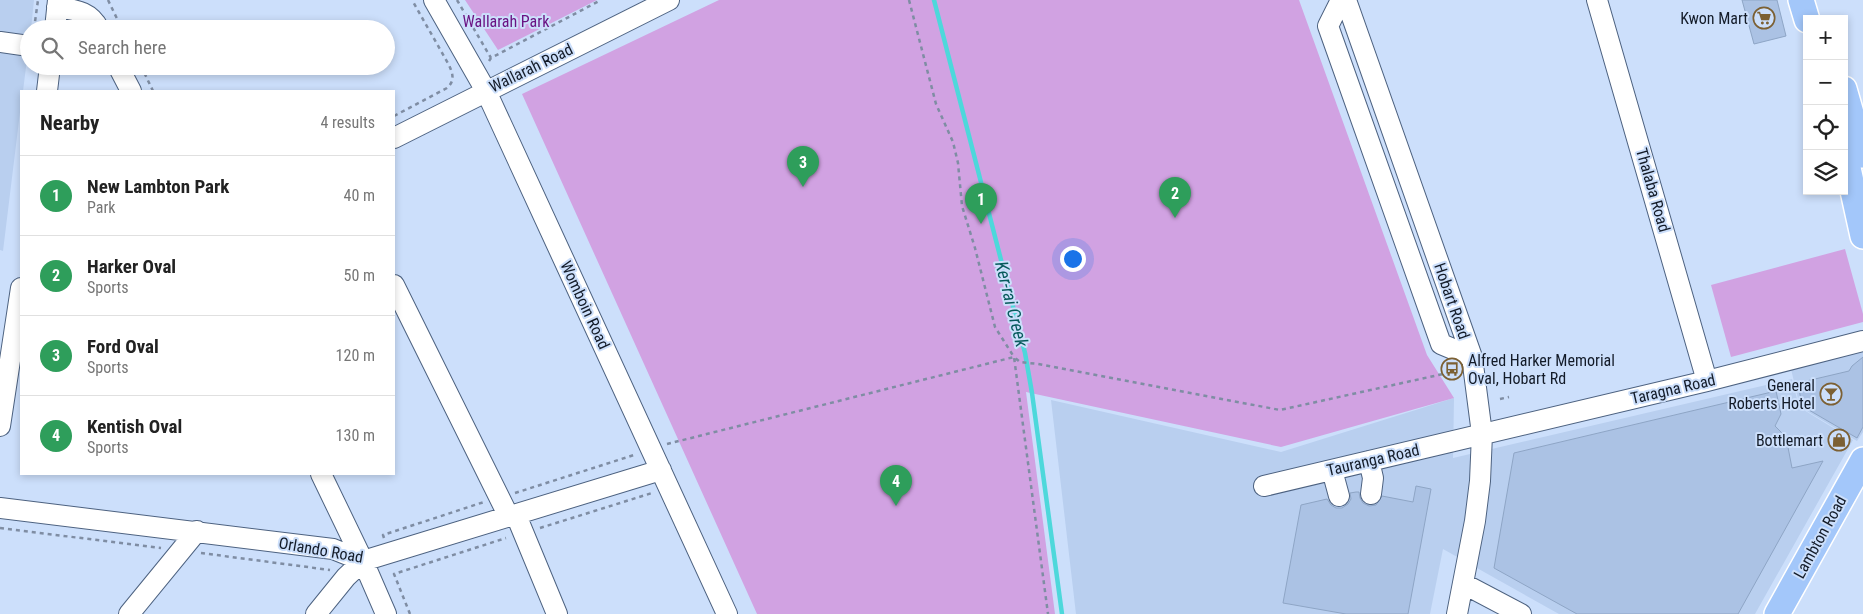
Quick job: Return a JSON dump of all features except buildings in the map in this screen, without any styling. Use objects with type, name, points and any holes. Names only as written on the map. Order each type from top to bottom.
[{"type":"main road","points":[[1801,0],[1806,15]]},
{"type":"main road","points":[[1819,0],[1823,15]]},
{"type":"main road","points":[[1848,103],[1863,155]]},
{"type":"main road","points":[[1848,168],[1863,236]]},
{"type":"main road","name":"Lambton Road","points":[[1778,614],[1863,460]]},
{"type":"street","name":"Womboin Road","points":[[434,0],[486,91],[641,447],[661,470],[727,614]]},
{"type":"street","name":"Wallarah Road","points":[[395,137],[669,0]]},
{"type":"street","points":[[1341,0],[1328,26],[1441,344],[1472,357]]},
{"type":"street","name":"Hobart Road","points":[[1346,0],[1472,357],[1482,434],[1475,521],[1457,614]]},
{"type":"street","name":"Thalaba Road","points":[[1597,0],[1707,381]]},
{"type":"street","points":[[56,20],[58,4],[79,10],[90,16],[93,20]]},
{"type":"street","points":[[0,42],[20,45]]},
{"type":"street","points":[[47,90],[49,75]]},
{"type":"street","points":[[123,75],[130,90]]},
{"type":"street","points":[[395,287],[499,498],[516,521],[557,614]]},
{"type":"street","points":[[0,426],[19,326],[20,307]]},
{"type":"street","name":"Taragna Road","points":[[1482,434],[1707,381],[1863,341]]},
{"type":"street","name":"Tauranga Road","points":[[1264,486],[1482,434]]},
{"type":"street","points":[[1369,461],[1372,478],[1371,494]]},
{"type":"street","name":"Orlando Road","points":[[0,508],[333,549],[363,560],[516,521],[661,470]]},
{"type":"street","points":[[1332,470],[1339,496]]},
{"type":"street","points":[[321,475],[363,560],[386,614]]},
{"type":"street","points":[[128,614],[198,531]]},
{"type":"street","points":[[316,614],[346,577],[363,560]]},
{"type":"street","points":[[1464,584],[1521,614]]},
{"type":"path","points":[[35,20],[38,0]]},
{"type":"path","points":[[108,0],[118,20]]},
{"type":"path","points":[[395,115],[447,88],[453,80],[453,74],[449,65],[412,0]]},
{"type":"path","points":[[457,0],[491,58],[601,0]]},
{"type":"path","points":[[909,0],[936,104],[953,142],[958,163],[962,206],[995,327],[1020,362],[1280,410],[1452,372]]},
{"type":"path","points":[[146,75],[153,90]]},
{"type":"path","points":[[384,539],[383,534],[635,454],[641,447],[1014,356]]},
{"type":"path","points":[[1014,356],[1048,614]]},
{"type":"path","points":[[1500,399],[1509,397]]},
{"type":"path","points":[[410,614],[394,574],[516,521],[653,493]]},
{"type":"shaded area","points":[[0,0],[34,0],[32,20],[20,20],[20,75],[25,75],[23,90],[20,90],[20,112],[3,251],[0,250]]},
{"type":"shaded area","name":"General Roberts Hotel","points":[[1863,352],[1863,432],[1857,441],[1800,407],[1791,369]]},
{"type":"shaded area","points":[[1792,379],[1799,407],[1853,440],[1755,614],[1559,614],[1443,549],[1430,614],[1076,614],[1051,400],[1281,452],[1454,398],[1453,458]]},
{"type":"green space","name":"Wallarah Park","points":[[465,0],[597,0],[498,50]]},
{"type":"green space","points":[[719,0],[1299,0],[1427,355],[1454,398],[1281,447],[1026,392],[1055,614],[757,614],[522,94]]},
{"type":"green space","points":[[1845,249],[1863,314],[1863,322],[1731,357],[1711,285]]},
{"type":"waterway","name":"Ker-rai Creek","points":[[934,0],[1025,353],[1062,614]]},
{"type":"place","name":"Kwon Mart","points":[[1764,18]]},
{"type":"place","name":"Ford Oval","points":[[803,187]]},
{"type":"place","name":"Harker Oval","points":[[1175,218]]},
{"type":"place","name":"New Lambton Park","points":[[981,224]]},
{"type":"place","name":"Alfred Harker Memorial Oval, Hobart Rd","points":[[1452,369]]},
{"type":"place","name":"General Roberts Hotel","points":[[1831,394]]},
{"type":"place","name":"Bottlemart","points":[[1839,440]]},
{"type":"place","name":"Kentish Oval","points":[[896,506]]}]
